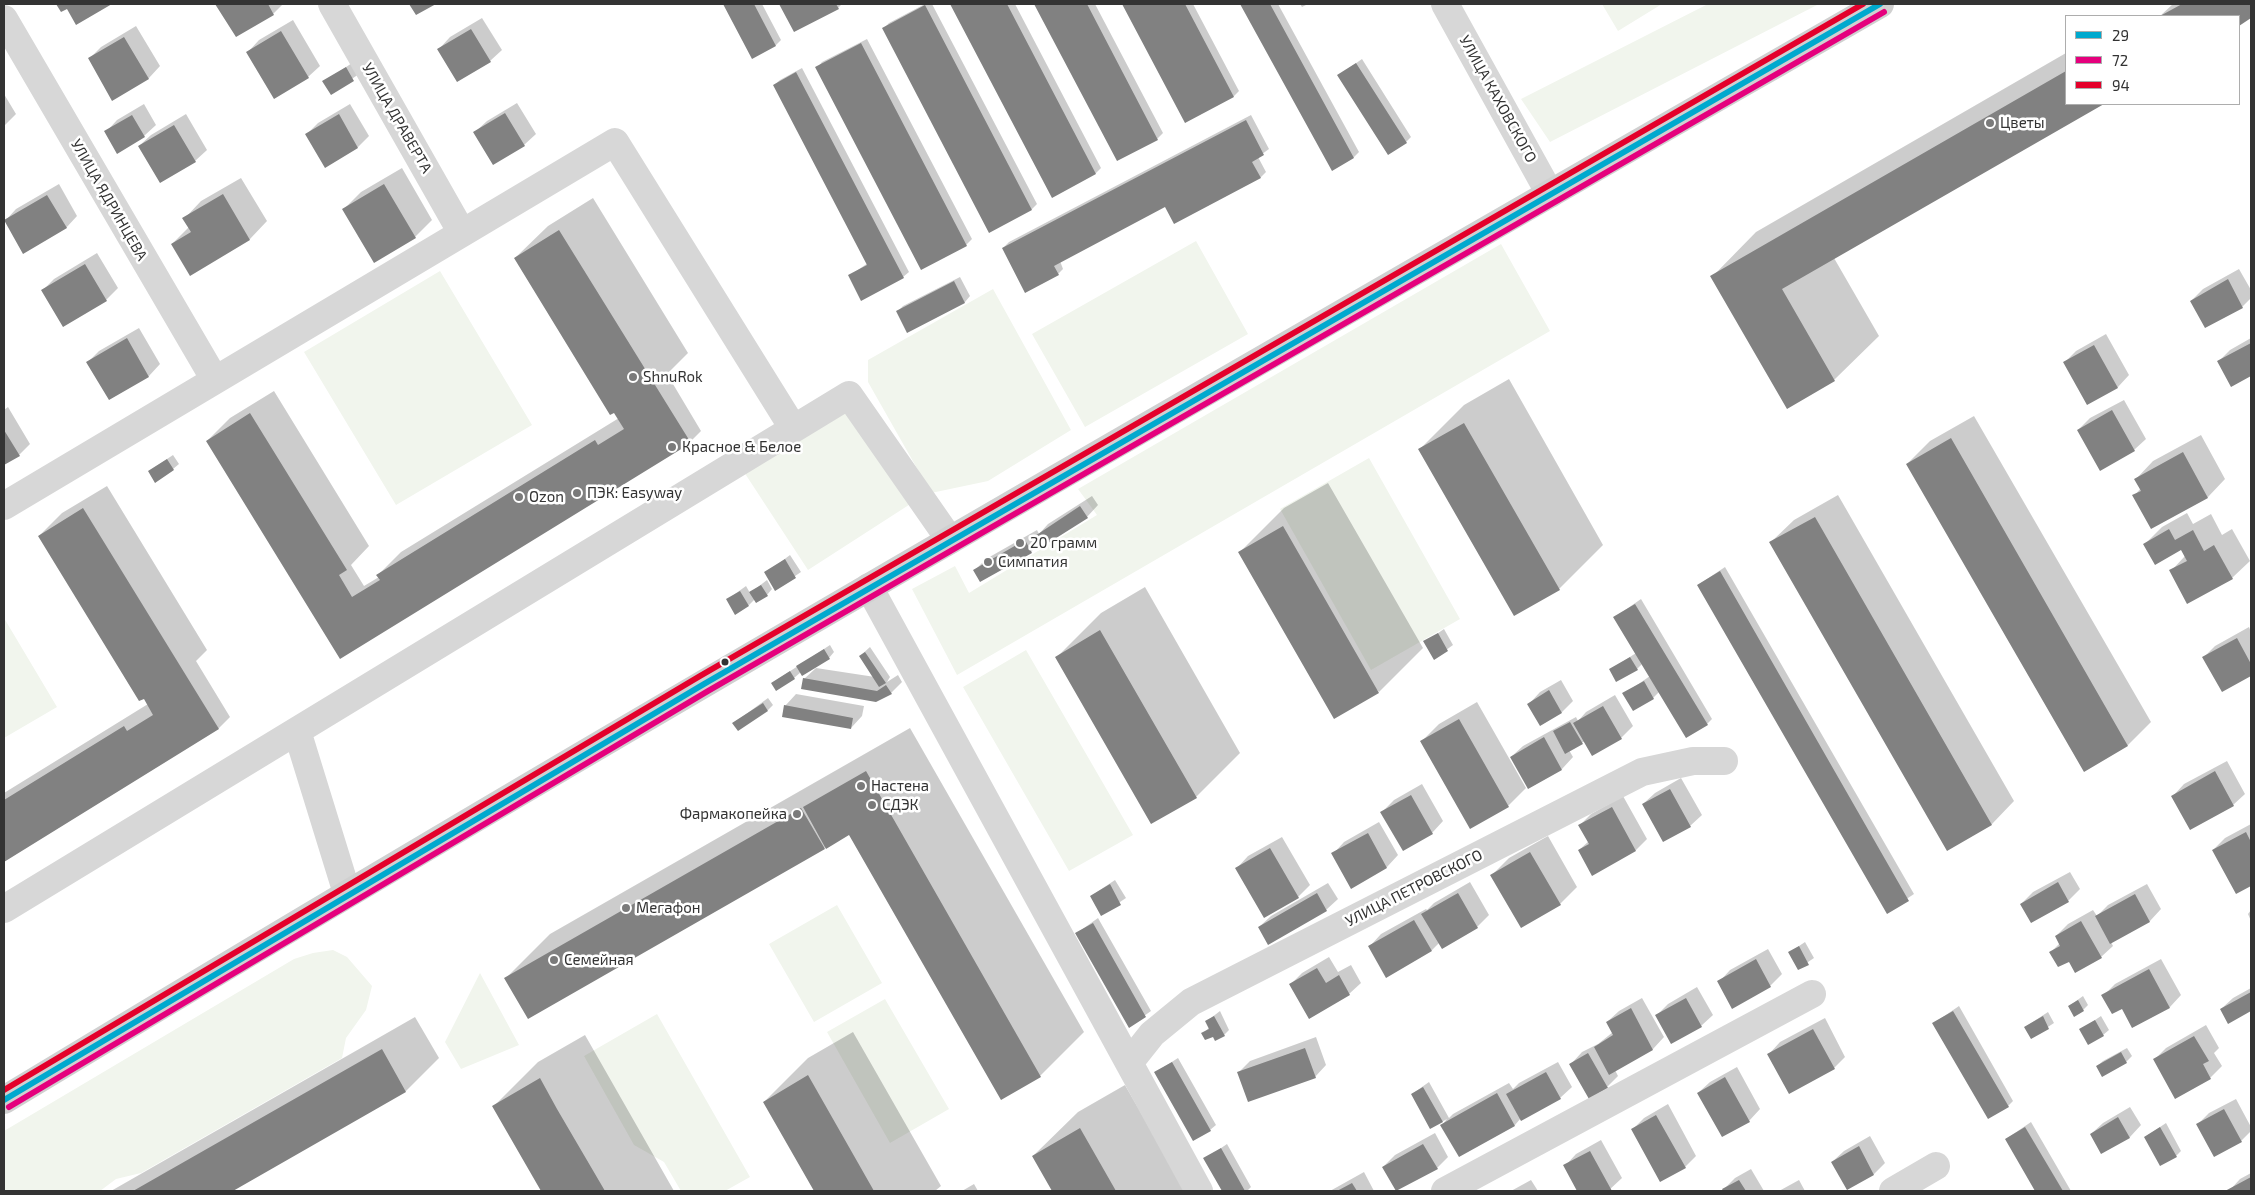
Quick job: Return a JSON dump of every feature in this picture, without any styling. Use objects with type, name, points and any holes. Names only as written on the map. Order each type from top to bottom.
[{"type":"main road","points":[[4,1100],[347,893],[950,540],[1880,4]]},
{"type":"street","name":"УЛИЦА ДРАВЕРТА","points":[[332,4],[462,233]]},
{"type":"street","name":"УЛИЦА КАХОВСКОГО","points":[[1445,4],[1550,194]]},
{"type":"street","name":"УЛИЦА ЯДРИНЦЕВА","points":[[4,19],[215,380]]},
{"type":"street","points":[[4,506],[615,142],[793,428]]},
{"type":"street","points":[[4,909],[849,394],[950,540]]},
{"type":"street","points":[[869,588],[1199,1191]]},
{"type":"street","points":[[297,731],[347,893]]},
{"type":"street","name":"УЛИЦА ПЕТРОВСКОГО","points":[[1129,1063],[1152,1034],[1191,1002],[1633,776],[1642,772],[1693,761],[1724,761]]},
{"type":"street","points":[[1446,1191],[1812,994]]},
{"type":"street","points":[[1893,1191],[1936,1166]]},
{"type":"shaded area","points":[[1602,4],[1662,4],[1618,31]]},
{"type":"shaded area","points":[[1708,4],[1819,4],[1550,142],[1521,99]]},
{"type":"shaded area","points":[[1196,241],[1248,334],[1085,427],[1032,334]]},
{"type":"shaded area","points":[[1501,244],[1550,331],[957,675],[912,589],[955,566],[969,593],[1097,515],[1078,489]]},
{"type":"shaded area","points":[[440,271],[532,425],[396,505],[304,352]]},
{"type":"shaded area","points":[[993,289],[1071,430],[988,481],[931,493],[868,382],[868,360]]},
{"type":"shaded area","points":[[851,403],[915,501],[808,570],[744,472]]},
{"type":"shaded area","points":[[1369,458],[1460,619],[1371,670],[1280,509]]},
{"type":"shaded area","points":[[4,618],[57,707],[4,738]]},
{"type":"shaded area","points":[[1026,650],[1133,835],[1069,871],[963,687]]},
{"type":"shaded area","points":[[837,905],[882,983],[814,1022],[769,944]]},
{"type":"shaded area","points":[[333,950],[347,957],[372,986],[366,1010],[346,1038],[342,1058],[141,1173],[116,1179],[100,1191],[4,1191],[4,1131],[294,959],[313,953]]},
{"type":"shaded area","points":[[480,973],[519,1045],[461,1069],[445,1042]]},
{"type":"shaded area","points":[[885,999],[949,1109],[890,1143],[827,1032]]},
{"type":"shaded area","points":[[657,1014],[750,1177],[725,1191],[681,1191],[664,1162],[634,1145],[584,1056]]},
{"type":"building","points":[[56,4],[112,4],[76,25],[67,9],[61,12]]},
{"type":"building","points":[[215,4],[268,4],[274,15],[236,37]]},
{"type":"building","points":[[409,4],[436,4],[416,15]]},
{"type":"building","points":[[723,4],[754,4],[776,46],[752,59]]},
{"type":"building","points":[[779,4],[836,4],[839,9],[794,32]]},
{"type":"building","points":[[950,4],[1007,4],[1096,174],[1052,198]]},
{"type":"building","points":[[1034,4],[1087,4],[1158,140],[1117,161]]},
{"type":"building","points":[[1122,4],[1185,4],[1234,97],[1185,123]]},
{"type":"building","points":[[1240,4],[1270,4],[1354,158],[1332,171]]},
{"type":"building","points":[[2182,4],[2251,4],[2251,18],[2240,25],[2240,15],[2162,15]]},
{"type":"building","points":[[925,5],[1032,210],[989,233],[882,28]]},
{"type":"building","points":[[471,29],[491,62],[457,82],[437,49]]},
{"type":"building","points":[[281,31],[309,78],[274,99],[246,52]]},
{"type":"building","points":[[124,37],[149,79],[112,101],[88,58]]},
{"type":"building","points":[[861,43],[967,246],[921,270],[815,67]]},
{"type":"building","points":[[1356,63],[1407,143],[1388,155],[1337,75]]},
{"type":"building","points":[[346,67],[354,81],[331,95],[322,81]]},
{"type":"building","points":[[796,72],[904,278],[861,301],[848,275],[867,265],[773,85]]},
{"type":"building","points":[[2065,72],[2065,105],[2102,105],[1782,289],[1835,381],[1787,409],[1710,276]]},
{"type":"building","points":[[505,113],[525,146],[493,165],[473,132]]},
{"type":"building","points":[[339,114],[358,148],[325,168],[305,134]]},
{"type":"building","points":[[132,115],[145,137],[117,154],[104,131]]},
{"type":"building","points":[[1246,120],[1264,155],[1252,162],[1261,178],[1174,224],[1165,207],[1054,266],[1059,275],[1025,293],[1002,248]]},
{"type":"building","points":[[174,125],[196,162],[160,183],[138,146]]},
{"type":"building","points":[[384,184],[416,238],[374,263],[342,209]]},
{"type":"building","points":[[223,194],[250,240],[190,276],[171,244],[191,232],[182,218]]},
{"type":"building","points":[[47,195],[67,228],[23,254],[4,220]]},
{"type":"building","points":[[559,230],[691,443],[340,659],[206,441],[250,413],[347,570],[339,575],[352,597],[380,580],[376,575],[595,440],[598,445],[624,429],[614,413],[610,415],[514,258]]},
{"type":"building","points":[[85,264],[107,301],[63,327],[41,290]]},
{"type":"building","points":[[2228,279],[2243,308],[2205,328],[2190,301]]},
{"type":"building","points":[[954,281],[965,303],[907,333],[896,311]]},
{"type":"building","points":[[127,338],[149,377],[109,400],[86,362]]},
{"type":"building","points":[[2251,343],[2251,376],[2231,387],[2217,361]]},
{"type":"building","points":[[2094,345],[2118,388],[2087,405],[2063,362]]},
{"type":"building","points":[[2112,410],[2135,451],[2100,471],[2077,430]]},
{"type":"building","points":[[1464,423],[1560,590],[1514,616],[1418,449]]},
{"type":"building","points":[[4,430],[20,456],[4,465]]},
{"type":"building","points":[[1951,438],[2128,746],[2084,772],[1906,464]]},
{"type":"building","points":[[2183,452],[2208,498],[2151,529],[2132,495],[2141,491],[2134,479]]},
{"type":"building","points":[[167,459],[174,470],[155,483],[148,471]]},
{"type":"building","points":[[1080,506],[1088,518],[1042,547],[1035,536]]},
{"type":"building","points":[[83,508],[219,729],[4,862],[4,800],[124,726],[127,731],[153,715],[144,699],[139,701],[38,536]]},
{"type":"building","points":[[1815,517],[1992,825],[1947,851],[1769,542]]},
{"type":"building","points":[[1283,526],[1379,693],[1334,719],[1238,552]]},
{"type":"building","points":[[2169,529],[2175,540],[2193,530],[2204,551],[2214,545],[2233,579],[2187,604],[2169,570],[2187,561],[2181,550],[2155,565],[2143,544]]},
{"type":"building","points":[[1025,540],[1032,553],[980,582],[973,570]]},
{"type":"building","points":[[785,559],[796,578],[775,591],[764,572]]},
{"type":"building","points":[[1720,571],[1909,901],[1887,914],[1697,585]]},
{"type":"building","points":[[761,585],[768,596],[756,603],[749,592]]},
{"type":"building","points":[[740,591],[749,606],[735,615],[726,599]]},
{"type":"building","points":[[1635,604],[1708,725],[1686,738],[1613,617]]},
{"type":"building","points":[[1100,630],[1197,798],[1151,824],[1055,657]]},
{"type":"building","points":[[1438,633],[1448,651],[1434,660],[1423,641]]},
{"type":"building","points":[[2237,638],[2251,664],[2251,676],[2222,692],[2202,657]]},
{"type":"building","points":[[824,649],[830,659],[802,676],[796,666]]},
{"type":"building","points":[[865,652],[886,683],[879,687],[859,656]]},
{"type":"building","points":[[1630,657],[1638,670],[1616,682],[1609,669]]},
{"type":"building","points":[[790,671],[795,679],[776,691],[771,683]]},
{"type":"building","points":[[803,678],[877,691],[886,685],[892,694],[876,702],[801,689]]},
{"type":"building","points":[[1644,681],[1654,699],[1633,711],[1622,693]]},
{"type":"building","points":[[1549,690],[1562,713],[1540,726],[1527,704]]},
{"type":"building","points":[[763,703],[768,711],[738,731],[732,723]]},
{"type":"building","points":[[784,705],[853,718],[851,729],[782,717]]},
{"type":"building","points":[[1603,706],[1622,739],[1592,756],[1573,723]]},
{"type":"building","points":[[1459,719],[1509,807],[1470,829],[1420,741]]},
{"type":"building","points":[[1570,722],[1583,744],[1565,754],[1553,731]]},
{"type":"building","points":[[1544,737],[1562,770],[1528,789],[1510,757]]},
{"type":"building","points":[[866,771],[1041,1077],[1001,1100],[849,835],[826,849],[803,807]]},
{"type":"building","points":[[2215,771],[2234,806],[2190,830],[2171,796]]},
{"type":"building","points":[[1670,789],[1691,827],[1663,842],[1642,804]]},
{"type":"building","points":[[1411,795],[1433,834],[1403,851],[1380,812]]},
{"type":"building","points":[[1612,807],[1636,851],[1592,876],[1578,850],[1589,844],[1578,825]]},
{"type":"building","points":[[801,808],[825,849],[528,1019],[504,978]]},
{"type":"building","points":[[2246,832],[2251,842],[2251,886],[2236,894],[2212,850]]},
{"type":"building","points":[[1368,833],[1387,868],[1351,889],[1331,853]]},
{"type":"building","points":[[1270,848],[1299,898],[1264,918],[1235,868]]},
{"type":"building","points":[[1530,852],[1561,905],[1521,928],[1490,875]]},
{"type":"building","points":[[2058,882],[2069,902],[2031,923],[2020,904]]},
{"type":"building","points":[[1110,884],[1121,905],[1101,916],[1090,896]]},
{"type":"building","points":[[1317,893],[1327,911],[1268,945],[1258,927]]},
{"type":"building","points":[[1458,893],[1478,928],[1442,949],[1421,914]]},
{"type":"building","points":[[2135,894],[2150,922],[2110,944],[2095,916]]},
{"type":"building","points":[[1414,920],[1432,951],[1386,978],[1368,946]]},
{"type":"building","points":[[2081,921],[2102,958],[2075,973],[2069,962],[2058,967],[2049,952],[2060,946],[2055,936]]},
{"type":"building","points":[[1093,923],[1146,1017],[1129,1028],[1075,933]]},
{"type":"building","points":[[1799,946],[1809,965],[1798,970],[1788,952]]},
{"type":"building","points":[[1756,959],[1771,987],[1732,1009],[1717,981]]},
{"type":"building","points":[[1317,968],[1326,983],[1339,975],[1350,995],[1309,1019],[1289,984]]},
{"type":"building","points":[[2149,969],[2170,1008],[2132,1028],[2122,1009],[2112,1014],[2101,995]]},
{"type":"building","points":[[2251,992],[2251,1011],[2228,1024],[2220,1009]]},
{"type":"building","points":[[1686,998],[1702,1027],[1671,1044],[1655,1015]]},
{"type":"building","points":[[2078,1000],[2084,1011],[2074,1017],[2068,1006]]},
{"type":"building","points":[[1631,1008],[1653,1050],[1609,1075],[1594,1047],[1613,1035],[1606,1022]]},
{"type":"building","points":[[1953,1011],[2009,1107],[1988,1119],[1932,1023]]},
{"type":"building","points":[[1214,1016],[1225,1036],[1215,1041],[1213,1037],[1205,1040],[1201,1033],[1209,1029],[1205,1021]]},
{"type":"building","points":[[2043,1016],[2049,1029],[2031,1039],[2024,1027]]},
{"type":"building","points":[[2095,1020],[2104,1036],[2088,1045],[2079,1029]]},
{"type":"building","points":[[1813,1029],[1835,1069],[1789,1094],[1767,1054]]},
{"type":"building","points":[[2194,1036],[2209,1061],[2203,1064],[2211,1079],[2175,1099],[2153,1059]]},
{"type":"building","points":[[1305,1048],[1316,1078],[1248,1102],[1237,1072]]},
{"type":"building","points":[[382,1049],[406,1092],[233,1191],[133,1191]]},
{"type":"building","points":[[2121,1052],[2127,1063],[2102,1077],[2096,1066]]},
{"type":"building","points":[[1588,1053],[1608,1088],[1589,1099],[1569,1064]]},
{"type":"building","points":[[1172,1062],[1211,1131],[1193,1141],[1154,1072]]},
{"type":"building","points":[[1546,1072],[1561,1099],[1521,1121],[1506,1094]]},
{"type":"building","points":[[808,1075],[874,1191],[814,1191],[763,1102]]},
{"type":"building","points":[[1725,1077],[1750,1122],[1722,1137],[1697,1093]]},
{"type":"building","points":[[540,1078],[605,1191],[541,1191],[492,1106]]},
{"type":"building","points":[[1423,1087],[1443,1122],[1430,1129],[1411,1094]]},
{"type":"building","points":[[1497,1093],[1515,1126],[1459,1157],[1440,1125]]},
{"type":"building","points":[[2224,1109],[2242,1142],[2214,1157],[2196,1124]]},
{"type":"building","points":[[1656,1115],[1686,1168],[1660,1182],[1631,1129]]},
{"type":"building","points":[[2118,1117],[2130,1138],[2101,1154],[2090,1134]]},
{"type":"building","points":[[2025,1127],[2063,1191],[2035,1191],[2005,1139]]},
{"type":"building","points":[[2160,1127],[2177,1157],[2160,1166],[2144,1137]]},
{"type":"building","points":[[1080,1128],[1116,1191],[1052,1191],[1032,1156]]},
{"type":"building","points":[[1423,1144],[1438,1169],[1396,1191],[1382,1167]]},
{"type":"building","points":[[1859,1146],[1874,1175],[1847,1190],[1831,1162]]},
{"type":"building","points":[[1221,1148],[1245,1191],[1222,1191],[1203,1158]]},
{"type":"building","points":[[1590,1151],[1612,1191],[1577,1191],[1563,1165]]},
{"type":"building","points":[[2251,1177],[2251,1191],[2225,1191]]},
{"type":"building","points":[[1739,1180],[1746,1191],[1723,1191],[1722,1189]]},
{"type":"building","points":[[1352,1183],[1357,1191],[1337,1191]]},
{"type":"transit line","name":"94","points":[[4,1090],[700,676],[1863,4]]},
{"type":"transit line","name":"29","points":[[4,1100],[704,684],[1880,4]]},
{"type":"transit line","name":"72","points":[[9,1107],[708,691],[1884,12]]},
{"type":"place","name":"Цветы","points":[[1990,123]]},
{"type":"place","name":"ShnuRok","points":[[633,377]]},
{"type":"place","name":"Красное & Белое","points":[[672,447]]},
{"type":"place","name":"ПЭК: Easyway","points":[[577,493]]},
{"type":"place","name":"Ozon","points":[[519,497]]},
{"type":"place","name":"20 грамм","points":[[1020,543]]},
{"type":"place","name":"Симпатия","points":[[988,562]]},
{"type":"place","name":"Настена","points":[[861,786]]},
{"type":"place","name":"СДЭК","points":[[872,805]]},
{"type":"place","name":"Фармакопейка","points":[[797,814]]},
{"type":"place","name":"Мегафон","points":[[626,908]]},
{"type":"place","name":"Семейная","points":[[554,960]]}]
